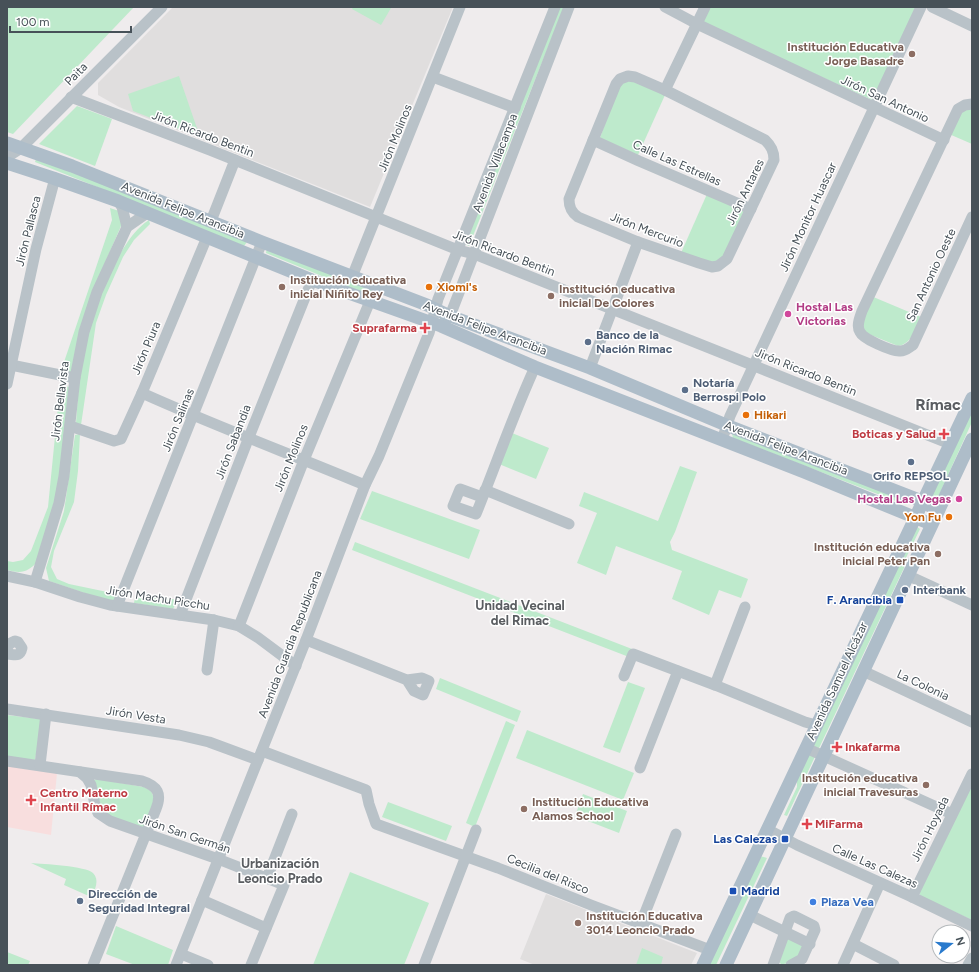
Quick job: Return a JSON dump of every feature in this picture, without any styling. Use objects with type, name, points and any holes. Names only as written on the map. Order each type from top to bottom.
[{"type":"main road","name":"Avenida Felipe Arancibia","points":[[7,143],[72,166],[262,242],[435,308],[450,316],[590,368],[726,425],[922,501],[938,511]]},
{"type":"main road","name":"Avenida Felipe Arancibia","points":[[7,163],[118,201],[312,280],[370,301],[931,524]]},
{"type":"main road","name":"Avenida Samuel Alcázar","points":[[703,965],[972,398]]},
{"type":"main road","name":"Avenida Samuel Alcázar","points":[[726,965],[972,439]]},
{"type":"street","name":"Paita","points":[[7,157],[21,148],[162,7]]},
{"type":"street","name":"Jirón Molinos","points":[[352,277],[460,7]]},
{"type":"street","name":"Avenida Villacampa","points":[[434,327],[435,308],[555,7]]},
{"type":"street","name":"Avenida Villacampa","points":[[434,327],[450,316],[569,7]]},
{"type":"street","name":"Jirón San Antonio","points":[[665,7],[697,24],[944,140]]},
{"type":"street","points":[[665,90],[705,7]]},
{"type":"street","name":"Jirón Monitor Huascar","points":[[722,440],[726,425],[921,7]]},
{"type":"street","points":[[932,7],[972,26]]},
{"type":"street","name":"Jirón Antares","points":[[571,209],[569,199],[616,84],[620,79],[628,76],[635,77],[665,90],[765,140],[771,145],[774,153],[774,160],[727,259],[718,266]]},
{"type":"street","points":[[433,77],[515,108]]},
{"type":"street","name":"Jirón Ricardo Bentin","points":[[71,97],[235,160],[458,250],[474,254],[612,308],[950,444]]},
{"type":"street","points":[[944,140],[958,109],[965,105],[972,104]]},
{"type":"street","name":"Calle Las Estrellas","points":[[593,140],[751,209]]},
{"type":"street","name":"San Antonio Oeste","points":[[944,140],[862,310],[858,322],[859,332],[864,338],[898,352],[905,351],[913,345],[967,241],[972,217]]},
{"type":"street","points":[[211,221],[235,160]]},
{"type":"street","name":"Jirón Pallasca","points":[[7,384],[36,249],[54,178]]},
{"type":"street","points":[[118,201],[122,207],[127,227]]},
{"type":"street","name":"Jirón Mercurio","points":[[571,209],[578,217],[638,242],[712,267],[718,266]]},
{"type":"street","name":"Jirón Bellavista","points":[[34,582],[58,508],[64,476],[75,378],[84,332],[103,278],[127,227],[147,213]]},
{"type":"street","name":"Jirón Piura","points":[[70,426],[114,441],[121,439],[142,393],[207,237]]},
{"type":"street","name":"Jirón Salinas","points":[[117,606],[262,242]]},
{"type":"street","points":[[590,368],[638,242]]},
{"type":"street","name":"Jirón Sabandia","points":[[180,615],[312,280]]},
{"type":"street","name":"Jirón Molinos","points":[[239,626],[304,460],[370,301]]},
{"type":"street","name":"Avenida Guardia Republicana","points":[[176,965],[296,666],[365,485],[434,327]]},
{"type":"street","points":[[11,365],[75,378]]},
{"type":"street","points":[[535,367],[484,494],[569,524]]},
{"type":"street","points":[[142,393],[193,416],[249,437],[365,485]]},
{"type":"street","name":"Jirón Machu Picchu","points":[[7,576],[34,582],[80,597],[117,606],[214,620],[239,626],[257,637],[296,666]]},
{"type":"street","points":[[909,576],[972,605]]},
{"type":"street","points":[[715,685],[745,606]]},
{"type":"street","points":[[207,670],[214,620]]},
{"type":"street","points":[[306,640],[407,680]]},
{"type":"street","points":[[624,676],[633,654],[816,725]]},
{"type":"street","points":[[640,768],[678,671]]},
{"type":"street","name":"La Colonia","points":[[863,671],[972,722]]},
{"type":"street","name":"Jirón Vesta","points":[[7,709],[179,734],[260,755]]},
{"type":"street","points":[[40,765],[46,714]]},
{"type":"street","points":[[806,748],[952,814]]},
{"type":"street","name":"Cecilia del Risco","points":[[260,755],[366,790],[376,824],[465,856],[710,950]]},
{"type":"street","points":[[7,760],[146,782],[155,786],[159,794],[159,801],[93,965]]},
{"type":"street","name":"Jirón San Germán","points":[[80,772],[87,778],[91,786],[98,813],[110,821],[218,859],[284,885],[266,928]]},
{"type":"street","name":"Jirón Hoyada","points":[[912,897],[972,774]]},
{"type":"street","points":[[267,878],[292,814]]},
{"type":"street","name":"Calle Las Calezas","points":[[767,829],[785,839],[972,926]]},
{"type":"street","points":[[424,965],[476,830]]},
{"type":"street","points":[[641,923],[676,834]]},
{"type":"street","points":[[843,965],[880,883]]},
{"type":"street","points":[[202,900],[266,928],[251,965]]},
{"type":"street","points":[[750,915],[810,944]]},
{"type":"street","points":[[773,965],[792,917],[794,916],[814,926],[815,930],[802,959],[791,965]]},
{"type":"street","points":[[853,944],[894,965]]},
{"type":"street","points":[[181,954],[208,965]]},
{"type":"street","points":[[968,965],[972,958]]},
{"type":"shaded area","points":[[173,7],[453,7],[370,207],[119,107],[98,95],[98,83]]},
{"type":"shaded area","name":"Centro Materno Infantil Rímac","points":[[7,765],[57,773],[51,835],[7,827]]},
{"type":"shaded area","name":"Institución Educativa 3014 Leoncio Prado","points":[[546,894],[697,953],[691,965],[535,965],[520,959]]},
{"type":"green space","points":[[7,7],[134,7],[13,134],[7,132]]},
{"type":"green space","points":[[353,7],[391,8],[381,25],[352,9]]},
{"type":"green space","points":[[558,7],[564,7],[469,246],[463,243]]},
{"type":"green space","points":[[708,7],[917,7],[872,100],[703,23]]},
{"type":"green space","points":[[179,76],[200,137],[133,111],[128,94]]},
{"type":"green space","points":[[628,78],[665,95],[638,155],[600,138],[619,82]]},
{"type":"green space","points":[[972,105],[972,144],[949,134],[960,109]]},
{"type":"green space","points":[[77,106],[112,119],[95,166],[39,144]]},
{"type":"green space","points":[[39,158],[247,242],[244,246],[35,162],[36,159]]},
{"type":"green space","points":[[707,194],[743,210],[745,214],[725,257],[717,264],[681,253]]},
{"type":"green space","points":[[110,208],[122,212],[121,226],[102,270],[71,374],[62,368],[112,220]]},
{"type":"green space","points":[[149,220],[150,224],[134,240],[123,257],[106,295],[96,323],[81,425],[76,423],[82,357],[94,309],[109,272],[116,260],[134,233]]},
{"type":"green space","points":[[267,248],[378,292],[375,298],[266,253]]},
{"type":"green space","points":[[871,296],[921,317],[910,339],[903,345],[898,346],[866,333],[863,319]]},
{"type":"green space","points":[[60,386],[71,387],[63,469],[38,561],[28,570],[17,572],[7,570],[7,561],[13,562],[23,560],[31,551],[48,507]]},
{"type":"green space","points":[[972,405],[972,422],[938,497],[934,499],[931,496]]},
{"type":"green space","points":[[512,433],[549,448],[536,479],[499,464]]},
{"type":"green space","points":[[734,433],[911,503],[906,505],[733,438],[732,434]]},
{"type":"green space","points":[[80,434],[78,471],[74,502],[54,551],[51,567],[57,579],[69,584],[117,594],[114,603],[49,581],[46,568],[64,511],[75,435]]},
{"type":"green space","points":[[680,466],[697,472],[670,542],[672,550],[748,579],[741,598],[719,590],[709,615],[672,599],[682,571],[616,546],[606,575],[577,563],[597,513],[579,506],[584,492],[658,521]]},
{"type":"green space","points":[[372,491],[480,530],[469,559],[360,519]]},
{"type":"green space","points":[[916,526],[920,529],[905,560],[904,568],[787,816],[784,815],[797,787],[797,778]]},
{"type":"green space","points":[[355,542],[632,649],[629,657],[352,550]]},
{"type":"green space","points":[[136,593],[178,600],[173,609],[134,603]]},
{"type":"green space","points":[[440,678],[521,711],[517,722],[436,689]]},
{"type":"green space","points":[[628,682],[645,688],[620,753],[603,747]]},
{"type":"green space","points":[[7,715],[40,719],[42,722],[35,760],[7,757]]},
{"type":"green space","points":[[506,721],[515,725],[475,827],[466,823]]},
{"type":"green space","points":[[527,730],[634,773],[623,800],[516,758]]},
{"type":"green space","points":[[972,777],[972,920],[922,897],[919,891]]},
{"type":"green space","points":[[97,779],[144,787],[151,791],[155,800],[143,828],[109,816],[102,811],[94,780]]},
{"type":"green space","points":[[583,794],[627,811],[619,833],[575,816]]},
{"type":"green space","points":[[388,802],[452,826],[446,841],[382,817]]},
{"type":"green space","points":[[760,856],[767,858],[716,965],[709,965]]},
{"type":"green space","points":[[31,863],[64,866],[82,869],[93,873],[96,879],[96,885],[91,897],[64,885],[66,879]]},
{"type":"green space","points":[[350,872],[429,903],[404,965],[313,965]]},
{"type":"green space","points":[[116,926],[173,950],[168,965],[135,965],[106,954]]},
{"type":"green space","points":[[787,938],[804,946],[799,959],[781,964],[779,962]]},
{"type":"green space","points":[[642,948],[663,957],[661,965],[636,965]]},
{"type":"green space","points":[[7,952],[30,961],[28,965],[7,965]]},
{"type":"place","name":"Institución Educativa Jorge Basadre","points":[[912,54]]},
{"type":"place","name":"Institución educativa inicial Niñito Rey","points":[[282,287]]},
{"type":"place","name":"Xiomi's","points":[[429,287]]},
{"type":"place","name":"Institución educativa inicial De Colores","points":[[551,296]]},
{"type":"place","name":"Hostal Las Victorias","points":[[788,314]]},
{"type":"place","name":"Suprafarma","points":[[425,328]]},
{"type":"place","name":"Banco de la Nación Rimac","points":[[588,342]]},
{"type":"place","name":"Notaría Berrospi Polo","points":[[685,390]]},
{"type":"place","name":"Hikari","points":[[746,415]]},
{"type":"place","name":"Boticas y Salud","points":[[944,434]]},
{"type":"place","name":"Grifo REPSOL","points":[[911,462]]},
{"type":"place","name":"Hostal Las Vegas","points":[[959,499]]},
{"type":"place","name":"Yon Fu","points":[[949,517]]},
{"type":"place","name":"Institución educativa inicial Peter Pan","points":[[938,554]]},
{"type":"place","name":"Interbank","points":[[905,590]]},
{"type":"place","name":"F. Arancibia","points":[[900,600]]},
{"type":"place","name":"Inkafarma","points":[[837,747]]},
{"type":"place","name":"Institución educativa inicial Travesuras","points":[[926,785]]},
{"type":"place","name":"Centro Materno Infantil Rímac","points":[[31,800]]},
{"type":"place","name":"Institución Educativa Alamos School","points":[[524,809]]},
{"type":"place","name":"MiFarma","points":[[807,824]]},
{"type":"place","name":"Las Calezas","points":[[785,839]]},
{"type":"place","name":"Madrid","points":[[733,891]]},
{"type":"place","name":"Dirección de Seguridad Integral","points":[[80,901]]},
{"type":"place","name":"Plaza Vea","points":[[813,902]]},
{"type":"place","name":"Institución Educativa 3014 Leoncio Prado","points":[[578,923]]},
{"type":"district","name":"Rímac","points":[[938,404]]},
{"type":"district","name":"Unidad Vecinal del Rimac","points":[[520,612]]},
{"type":"district","name":"Urbanización Leoncio Prado","points":[[280,870]]}]
